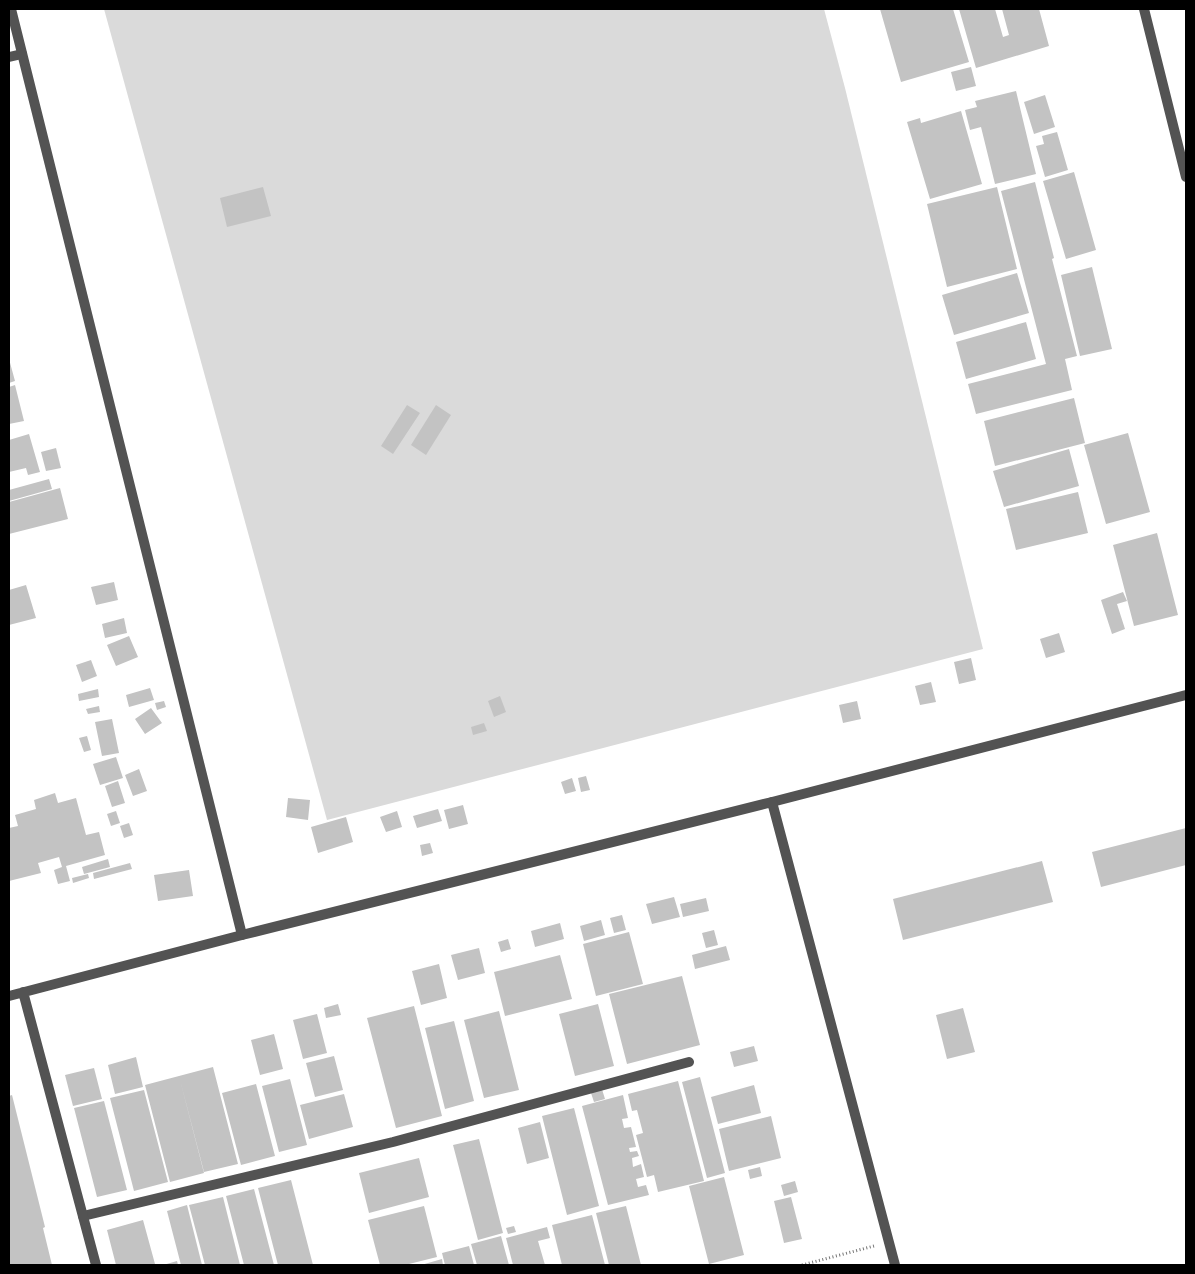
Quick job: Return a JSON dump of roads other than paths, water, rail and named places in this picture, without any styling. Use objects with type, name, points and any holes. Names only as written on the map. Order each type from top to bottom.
[{"type":"street","points":[[11,9],[242,935]]},
{"type":"street","points":[[1144,9],[1186,177]]},
{"type":"street","points":[[9,57],[22,54]]},
{"type":"street","points":[[9,996],[1186,695]]},
{"type":"street","points":[[772,802],[895,1265]]},
{"type":"street","points":[[23,992],[96,1265]]},
{"type":"street","points":[[83,1216],[393,1142],[689,1062]]}]
